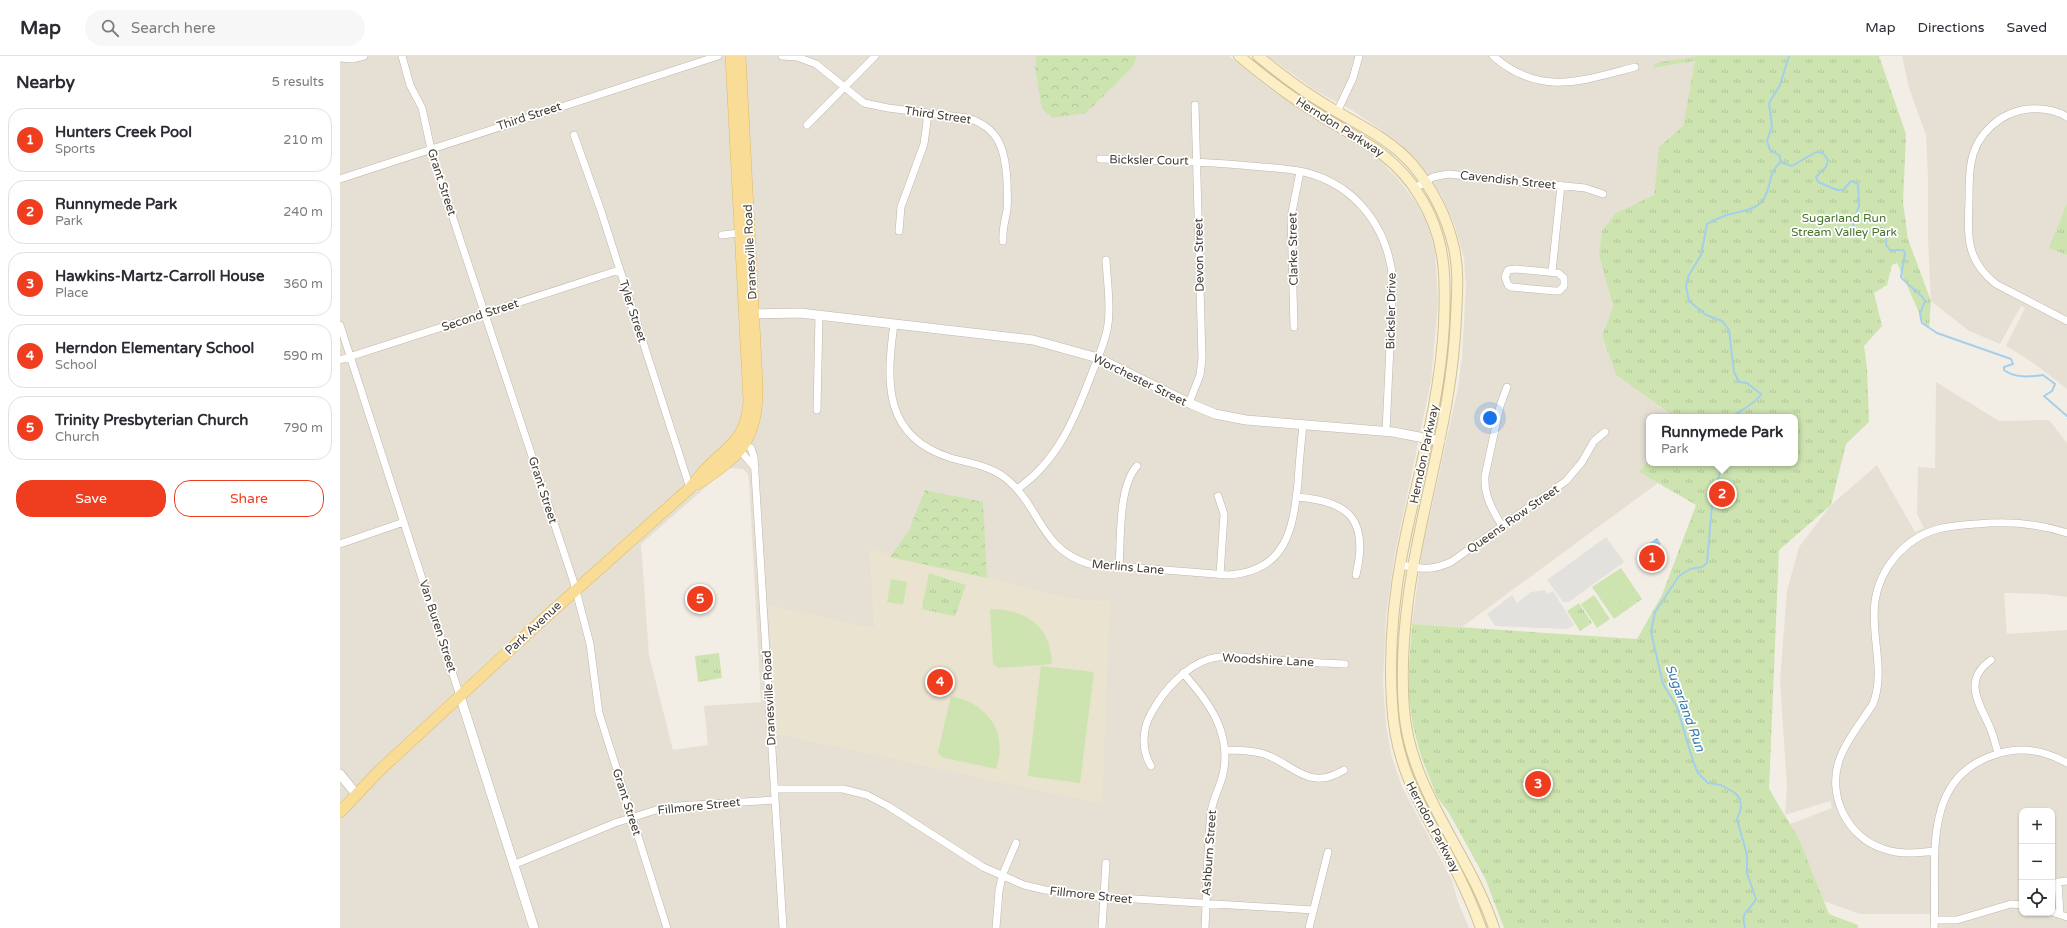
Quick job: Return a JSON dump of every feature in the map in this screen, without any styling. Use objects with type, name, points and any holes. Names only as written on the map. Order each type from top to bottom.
[{"type":"main road","name":"Dranesville Road","points":[[731,56],[739,233],[749,314]]},
{"type":"main road","name":"Dranesville Road","points":[[740,56],[749,314],[749,411],[740,447]]},
{"type":"main road","name":"Herndon Parkway","points":[[1239,56],[1309,109],[1374,147],[1394,163],[1415,188],[1435,226],[1442,250],[1446,275],[1440,374],[1401,565],[1395,604],[1391,678],[1393,716],[1398,746],[1407,777],[1417,800],[1454,866],[1481,928]]},
{"type":"main road","name":"Herndon Parkway","points":[[1258,56],[1296,86],[1382,138],[1410,162],[1426,182],[1448,226],[1454,249],[1457,273],[1453,372],[1413,567],[1406,614],[1403,688],[1406,725],[1418,773],[1428,796],[1469,868],[1494,928]]},
{"type":"main road","name":"Park Avenue","points":[[340,803],[379,771],[575,589],[690,488],[706,469],[740,447]]},
{"type":"main road","name":"Park Avenue","points":[[340,812],[354,792]]},
{"type":"street","points":[[340,58],[352,59],[364,56]]},
{"type":"street","name":"Grant Street","points":[[402,56],[410,85],[422,108],[431,148],[575,589],[590,644],[599,713],[667,928]]},
{"type":"street","name":"Third Street","points":[[340,178],[718,56]]},
{"type":"street","name":"Third Street","points":[[782,56],[797,58],[816,64],[864,103],[882,108],[976,120],[991,131],[1002,147],[1006,166],[1008,200],[1003,227],[1004,241]]},
{"type":"street","points":[[807,125],[875,56]]},
{"type":"street","points":[[1337,112],[1353,78],[1359,56]]},
{"type":"street","points":[[1493,56],[1517,73],[1540,81],[1553,83],[1579,82],[1635,67]]},
{"type":"street","name":"Devon Street","points":[[1189,403],[1200,375],[1202,359],[1195,104]]},
{"type":"street","points":[[2067,117],[2045,110],[2024,110],[2004,116],[1985,132],[1976,146],[1971,161],[1968,232],[1971,253],[1981,271],[1988,278],[1996,284],[2067,321]]},
{"type":"street","points":[[900,231],[901,207],[924,144],[928,113]]},
{"type":"street","name":"Tyler Street","points":[[574,135],[690,488]]},
{"type":"street","name":"Bicksler Court","points":[[1100,159],[1197,161]]},
{"type":"street","name":"Bicksler Drive","points":[[1197,161],[1300,172],[1329,181],[1353,197],[1374,221],[1388,252],[1393,282],[1386,431]]},
{"type":"street","name":"Clarke Street","points":[[1294,327],[1291,217],[1300,172]]},
{"type":"street","name":"Cavendish Street","points":[[1415,188],[1441,175],[1448,174],[1585,188],[1603,194]]},
{"type":"street","points":[[1552,272],[1561,185]]},
{"type":"street","points":[[722,235],[739,233]]},
{"type":"street","points":[[1017,489],[1038,473],[1048,462],[1069,428],[1098,358],[1108,324],[1106,260]]},
{"type":"street","points":[[1512,269],[1552,272],[1558,273],[1564,278],[1564,286],[1559,291],[1511,287],[1505,281],[1506,273],[1512,269]]},
{"type":"street","name":"Second Street","points":[[340,360],[619,270]]},
{"type":"street","name":"Worchester Street","points":[[749,314],[800,313],[1024,338],[1057,345],[1098,358],[1189,403],[1215,414],[1231,418],[1386,431],[1440,441]]},
{"type":"street","points":[[817,410],[819,315]]},
{"type":"street","name":"Van Buren Street","points":[[340,324],[534,928]]},
{"type":"street","name":"Merlins Lane","points":[[894,324],[888,368],[890,391],[895,410],[910,433],[928,448],[942,455],[991,469],[1000,474],[1017,489],[1047,535],[1061,550],[1069,556],[1089,564],[1119,568],[1220,575],[1248,572],[1262,565],[1275,556],[1287,540],[1291,530],[1296,497],[1303,425]]},
{"type":"street","points":[[1502,526],[1489,504],[1484,485],[1500,406],[1507,387]]},
{"type":"street","name":"Queens Row Street","points":[[1401,565],[1424,570],[1442,566],[1451,562],[1566,481],[1582,462],[1594,441],[1605,432]]},
{"type":"street","points":[[740,447],[755,468]]},
{"type":"street","name":"Dranesville Road","points":[[740,447],[751,448],[755,468],[783,928]]},
{"type":"street","points":[[1119,568],[1126,486],[1132,471],[1137,466]]},
{"type":"street","points":[[1218,496],[1224,514],[1220,575]]},
{"type":"street","points":[[1296,497],[1325,500],[1348,513],[1354,521],[1360,539],[1360,560],[1356,575]]},
{"type":"street","points":[[340,544],[404,522]]},
{"type":"street","points":[[1935,852],[1900,853],[1873,845],[1863,839],[1848,823],[1842,813],[1836,791],[1836,770],[1839,759],[1873,704],[1876,695],[1879,673],[1874,612],[1878,588],[1883,575],[1896,555],[1905,546],[1936,529],[2007,522],[2040,525],[2067,533]]},
{"type":"street","name":"Woodshire Lane","points":[[1151,766],[1144,748],[1144,736],[1147,722],[1153,709],[1183,673],[1201,662],[1221,657],[1345,664]]},
{"type":"street","points":[[1991,660],[1985,664],[1976,677],[1975,692],[1989,725],[1998,753]]},
{"type":"street","name":"Ashburn Street","points":[[1183,673],[1215,714],[1220,726],[1225,750],[1221,781],[1211,811],[1205,928]]},
{"type":"street","points":[[1225,750],[1244,750],[1266,755],[1294,771],[1314,778],[1330,777],[1344,770]]},
{"type":"street","points":[[1934,928],[1937,822],[1940,809],[1949,790],[1956,780],[1975,763],[1998,753],[2031,750],[2054,756],[2067,763]]},
{"type":"street","points":[[340,774],[354,792]]},
{"type":"street","name":"Fillmore Street","points":[[774,789],[843,789],[867,795],[888,806],[970,860],[1002,876],[1045,890],[1102,898],[1313,910]]},
{"type":"street","name":"Fillmore Street","points":[[513,864],[631,816],[677,806],[775,800]]},
{"type":"street","points":[[996,928],[998,898],[1002,876],[1016,843]]},
{"type":"street","points":[[1309,928],[1328,852]]},
{"type":"street","points":[[1102,928],[1104,913],[1102,898],[1106,863]]},
{"type":"street","points":[[2063,916],[2058,882],[2067,881]]},
{"type":"street","points":[[1935,920],[1957,920],[2011,904],[2019,905]]},
{"type":"shaded area","points":[[340,56],[1036,56],[1035,68],[1086,113],[1133,67],[1137,56],[1229,56],[1274,92],[1374,155],[1398,179],[1415,201],[1427,222],[1435,251],[1438,302],[1431,381],[1394,558],[1386,617],[1383,681],[1386,725],[1391,754],[1402,787],[1452,880],[1458,902],[1469,928],[340,928]],"holes":[[[731,468],[743,469],[748,474],[749,481],[761,702],[704,706],[708,745],[673,750],[649,655],[641,544],[724,471]],[[870,550],[1068,599],[1110,602],[782,735],[777,734],[769,606],[875,629]]]},
{"type":"shaded area","points":[[1268,56],[1699,56],[1654,65],[1654,68],[1696,61],[1683,126],[1661,147],[1654,195],[1616,213],[1599,256],[1613,306],[1602,336],[1616,375],[1671,414],[1646,414],[1646,464],[1639,472],[1658,483],[1462,627],[1412,624],[1422,551],[1458,388],[1462,357],[1466,286],[1464,258],[1454,223],[1441,195],[1415,158],[1396,140],[1350,109],[1316,91]]},
{"type":"shaded area","points":[[1902,56],[2067,56],[2067,389],[2035,364],[2006,346],[2025,308],[2021,306],[2000,344],[1969,331],[1931,301],[1926,135],[1909,88]]},
{"type":"shaded area","points":[[1936,382],[1999,421],[2049,420],[2067,443],[2067,597],[2044,594],[2004,593],[2007,634],[2067,630],[2067,928],[1930,928],[1930,914],[1860,914],[1823,901],[1790,824],[1832,808],[1830,801],[1785,815],[1787,788],[1780,681],[1787,591],[1799,547],[1831,505],[1877,465],[1915,532],[1924,528],[1917,514],[1918,467],[1935,468]]},
{"type":"shaded area","points":[[1606,537],[1624,562],[1569,602],[1563,602],[1547,580]]},
{"type":"shaded area","points":[[870,550],[988,577],[1068,599],[1110,602],[1102,804],[777,734],[769,605],[875,629]]},
{"type":"shaded area","points":[[1545,590],[1547,594],[1553,591],[1574,625],[1568,629],[1495,626],[1487,614],[1512,595],[1517,603],[1531,592]]},
{"type":"green space","points":[[1036,56],[1137,56],[1133,67],[1086,113],[1053,118],[1042,109],[1035,68]]},
{"type":"green space","name":"Sugarland Run Stream Valley Park","points":[[1699,56],[1879,56],[1906,134],[1903,202],[1908,239],[1931,301],[1929,327],[1925,326],[1897,263],[1892,265],[1887,285],[1874,293],[1882,326],[1864,346],[1867,369],[1869,422],[1846,444],[1831,505],[1779,550],[1769,789],[1799,839],[1829,914],[1858,925],[1858,928],[1504,928],[1485,878],[1449,813],[1437,797],[1421,756],[1413,726],[1409,698],[1409,666],[1412,624],[1637,639],[1662,595],[1696,505],[1639,472],[1646,464],[1646,466],[1798,466],[1798,414],[1671,414],[1616,375],[1602,336],[1613,306],[1599,256],[1602,231],[1616,213],[1654,195],[1659,147],[1683,126],[1695,61],[1654,68],[1653,65],[1660,62]]},
{"type":"green space","points":[[2067,204],[2067,255],[2049,248]]},
{"type":"green space","points":[[925,490],[983,502],[987,578],[890,557],[909,530]]},
{"type":"green space","points":[[1621,568],[1642,599],[1614,619],[1592,587]]},
{"type":"green space","points":[[929,573],[966,585],[955,616],[922,609]]},
{"type":"green space","points":[[1621,575],[1635,595],[1625,602],[1611,582]]},
{"type":"green space","points":[[891,579],[907,582],[903,605],[887,602]]},
{"type":"green space","points":[[1608,584],[1622,604],[1613,610],[1599,590]]},
{"type":"green space","points":[[1594,595],[1610,619],[1597,628],[1581,604]]},
{"type":"green space","points":[[1579,603],[1592,623],[1580,631],[1567,611]]},
{"type":"green space","points":[[990,609],[1015,612],[1034,622],[1047,639],[1051,651],[1052,664],[998,668],[993,663]]},
{"type":"green space","points":[[719,653],[722,678],[698,682],[695,656]]},
{"type":"green space","points":[[1041,666],[1094,672],[1080,783],[1028,776]]},
{"type":"green space","points":[[951,696],[975,705],[992,721],[997,731],[1000,743],[996,769],[941,757],[938,752]]},
{"type":"water","points":[[1657,538],[1661,544],[1655,549],[1666,564],[1654,573],[1639,551]]},
{"type":"waterway","name":"Sugarland Run","points":[[1736,414],[1752,403],[1761,394],[1747,383],[1739,382],[1734,372],[1729,330],[1722,321],[1706,315],[1689,301],[1686,286],[1689,275],[1701,255],[1707,224],[1724,216],[1756,206],[1763,200],[1768,190],[1773,172],[1780,162],[1780,156],[1770,150],[1767,141],[1772,126],[1769,103],[1780,85],[1789,56]]},
{"type":"waterway","points":[[1780,162],[1792,166],[1816,152],[1823,153],[1828,160],[1826,167],[1816,177],[1818,182],[1837,190],[1843,190],[1851,181],[1858,184],[1859,206],[1853,222],[1854,230],[1858,235],[1882,228],[1887,231],[1886,245],[1890,250],[1903,250],[1905,253],[1901,277],[1925,301],[1920,314],[1922,323],[1937,333],[2011,359],[2013,364],[2004,367],[2004,370],[2008,373],[2022,376],[2043,375],[2055,384],[2052,391],[2044,396],[2067,416]]},
{"type":"waterway","name":"Sugarland Run","points":[[1721,466],[1712,505],[1707,563],[1702,567],[1690,569],[1679,576],[1655,612],[1651,632],[1663,684],[1677,707],[1698,773],[1708,783],[1721,785],[1735,793],[1740,799],[1741,809],[1737,819],[1747,855],[1747,873],[1756,899],[1746,911],[1744,917],[1745,928]]},
{"type":"place","name":"Runnymede Park","points":[[1722,494]]},
{"type":"place","name":"Hunters Creek Pool","points":[[1652,558]]},
{"type":"place","name":"Trinity Presbyterian Church","points":[[700,599]]},
{"type":"place","name":"Herndon Elementary School","points":[[940,682]]},
{"type":"place","name":"Hawkins-Martz-Carroll House","points":[[1538,784]]}]
